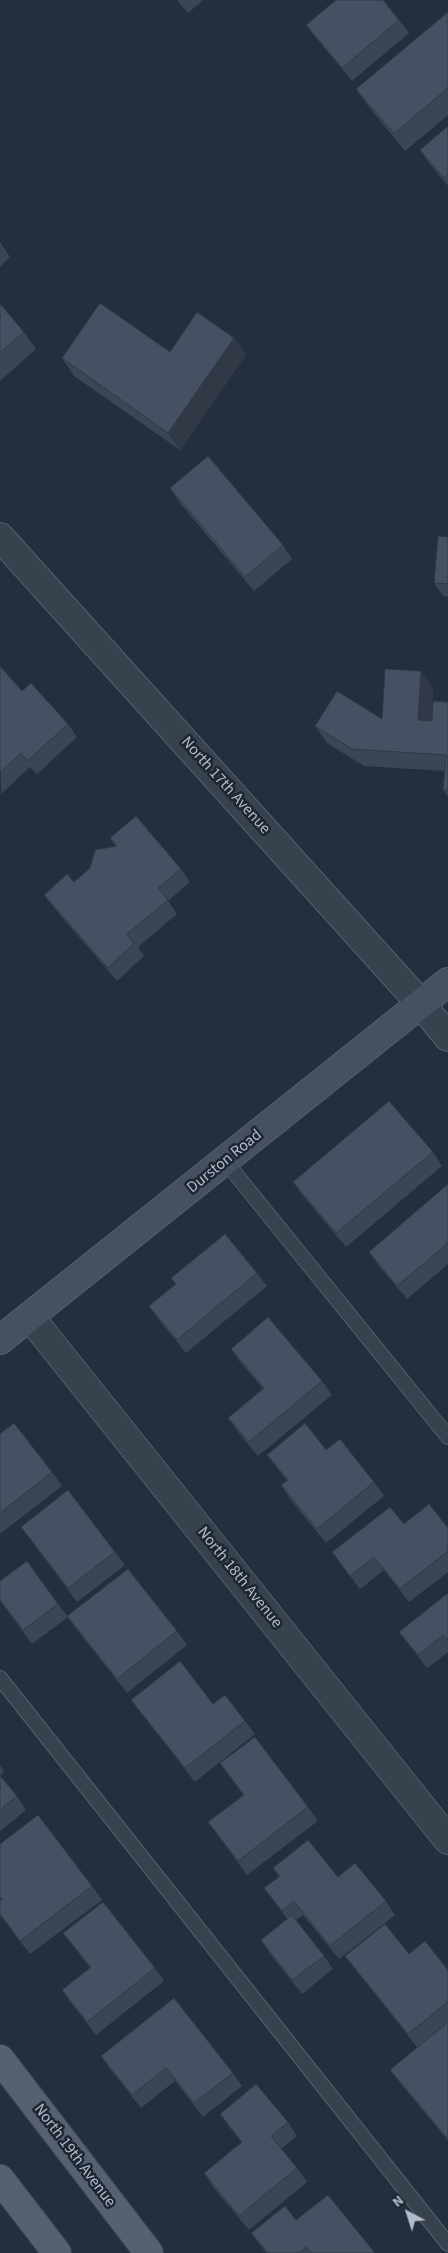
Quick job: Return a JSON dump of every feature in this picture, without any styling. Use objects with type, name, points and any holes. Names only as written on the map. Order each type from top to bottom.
[{"type":"main road","name":"Durston Road","points":[[0,1340],[448,982]]},
{"type":"main road","name":"North 19th Avenue","points":[[0,2058],[149,2253]]},
{"type":"main road","points":[[0,2179],[58,2253]]},
{"type":"street","name":"North 17th Avenue","points":[[0,537],[421,1004],[448,1037]]},
{"type":"street","name":"North 18th Avenue","points":[[30,1317],[448,1840]]},
{"type":"lane","points":[[226,1161],[448,1437]]},
{"type":"lane","points":[[0,1678],[448,2244]]},
{"type":"building","points":[[336,0],[383,0],[399,20],[342,68],[306,25]]},
{"type":"building","points":[[448,12],[448,88],[394,134],[356,89]]},
{"type":"building","points":[[448,126],[448,175],[444,178],[420,150]]},
{"type":"building","points":[[100,303],[170,352],[197,312],[234,338],[168,433],[62,358]]},
{"type":"building","points":[[0,304],[24,332],[0,353]]},
{"type":"building","points":[[208,456],[283,545],[245,577],[170,488]]},
{"type":"building","points":[[438,536],[448,537],[448,584],[434,583]]},
{"type":"building","points":[[0,666],[22,691],[31,683],[68,724],[27,761],[21,753],[0,772]]},
{"type":"building","points":[[385,669],[421,671],[418,720],[432,721],[433,701],[448,702],[448,790],[443,790],[446,755],[352,749],[315,726],[337,691],[382,719]]},
{"type":"building","points":[[136,816],[181,869],[158,888],[168,900],[127,934],[134,943],[108,968],[44,895],[67,874],[74,882],[90,868],[95,850],[117,846],[110,838]]},
{"type":"building","points":[[389,1101],[433,1152],[336,1233],[293,1182]]},
{"type":"building","points":[[448,1184],[448,1243],[397,1286],[369,1252]]},
{"type":"building","points":[[225,1234],[257,1273],[177,1340],[149,1306],[176,1284],[171,1278]]},
{"type":"building","points":[[268,1317],[322,1381],[249,1442],[228,1418],[264,1388],[231,1349]]},
{"type":"building","points":[[14,1423],[52,1472],[0,1513],[0,1434]]},
{"type":"building","points":[[305,1423],[326,1450],[340,1439],[374,1482],[317,1529],[281,1485],[288,1480],[267,1455]]},
{"type":"building","points":[[68,1490],[115,1552],[68,1588],[21,1527]]},
{"type":"building","points":[[429,1504],[448,1528],[448,1551],[400,1589],[374,1557],[350,1576],[332,1552],[390,1507],[404,1524]]},
{"type":"building","points":[[27,1561],[58,1604],[23,1630],[0,1600],[0,1581]]},
{"type":"building","points":[[128,1569],[177,1631],[117,1679],[67,1616]]},
{"type":"building","points":[[448,1593],[448,1641],[443,1635],[418,1655],[399,1632]]},
{"type":"building","points":[[180,1661],[213,1704],[225,1695],[245,1721],[185,1768],[131,1700]]},
{"type":"building","points":[[255,1737],[308,1807],[238,1861],[208,1822],[244,1795],[220,1763]]},
{"type":"building","points":[[0,1776],[17,1796],[0,1810]]},
{"type":"building","points":[[38,1815],[92,1886],[20,1941],[0,1914],[0,1901],[2,1899],[0,1897],[0,1844]]},
{"type":"building","points":[[308,1840],[338,1877],[355,1863],[386,1901],[330,1946],[294,1901],[282,1911],[264,1888],[280,1876],[273,1868]]},
{"type":"building","points":[[103,1902],[155,1968],[87,2022],[62,1990],[91,1967],[63,1933]]},
{"type":"building","points":[[292,1915],[324,1956],[292,1980],[261,1940]]},
{"type":"building","points":[[385,1924],[409,1954],[425,1941],[448,1970],[448,2002],[408,2034],[345,1956]]},
{"type":"building","points":[[174,1998],[233,2073],[194,2103],[166,2068],[132,2095],[101,2056]]},
{"type":"building","points":[[448,2022],[448,2139],[390,2070]]},
{"type":"building","points":[[256,2084],[288,2122],[271,2136],[297,2168],[239,2216],[204,2173],[242,2142],[220,2114]]},
{"type":"building","points":[[328,2195],[375,2253],[311,2253],[306,2247],[299,2253],[268,2253],[251,2233],[285,2206],[296,2220]]}]
